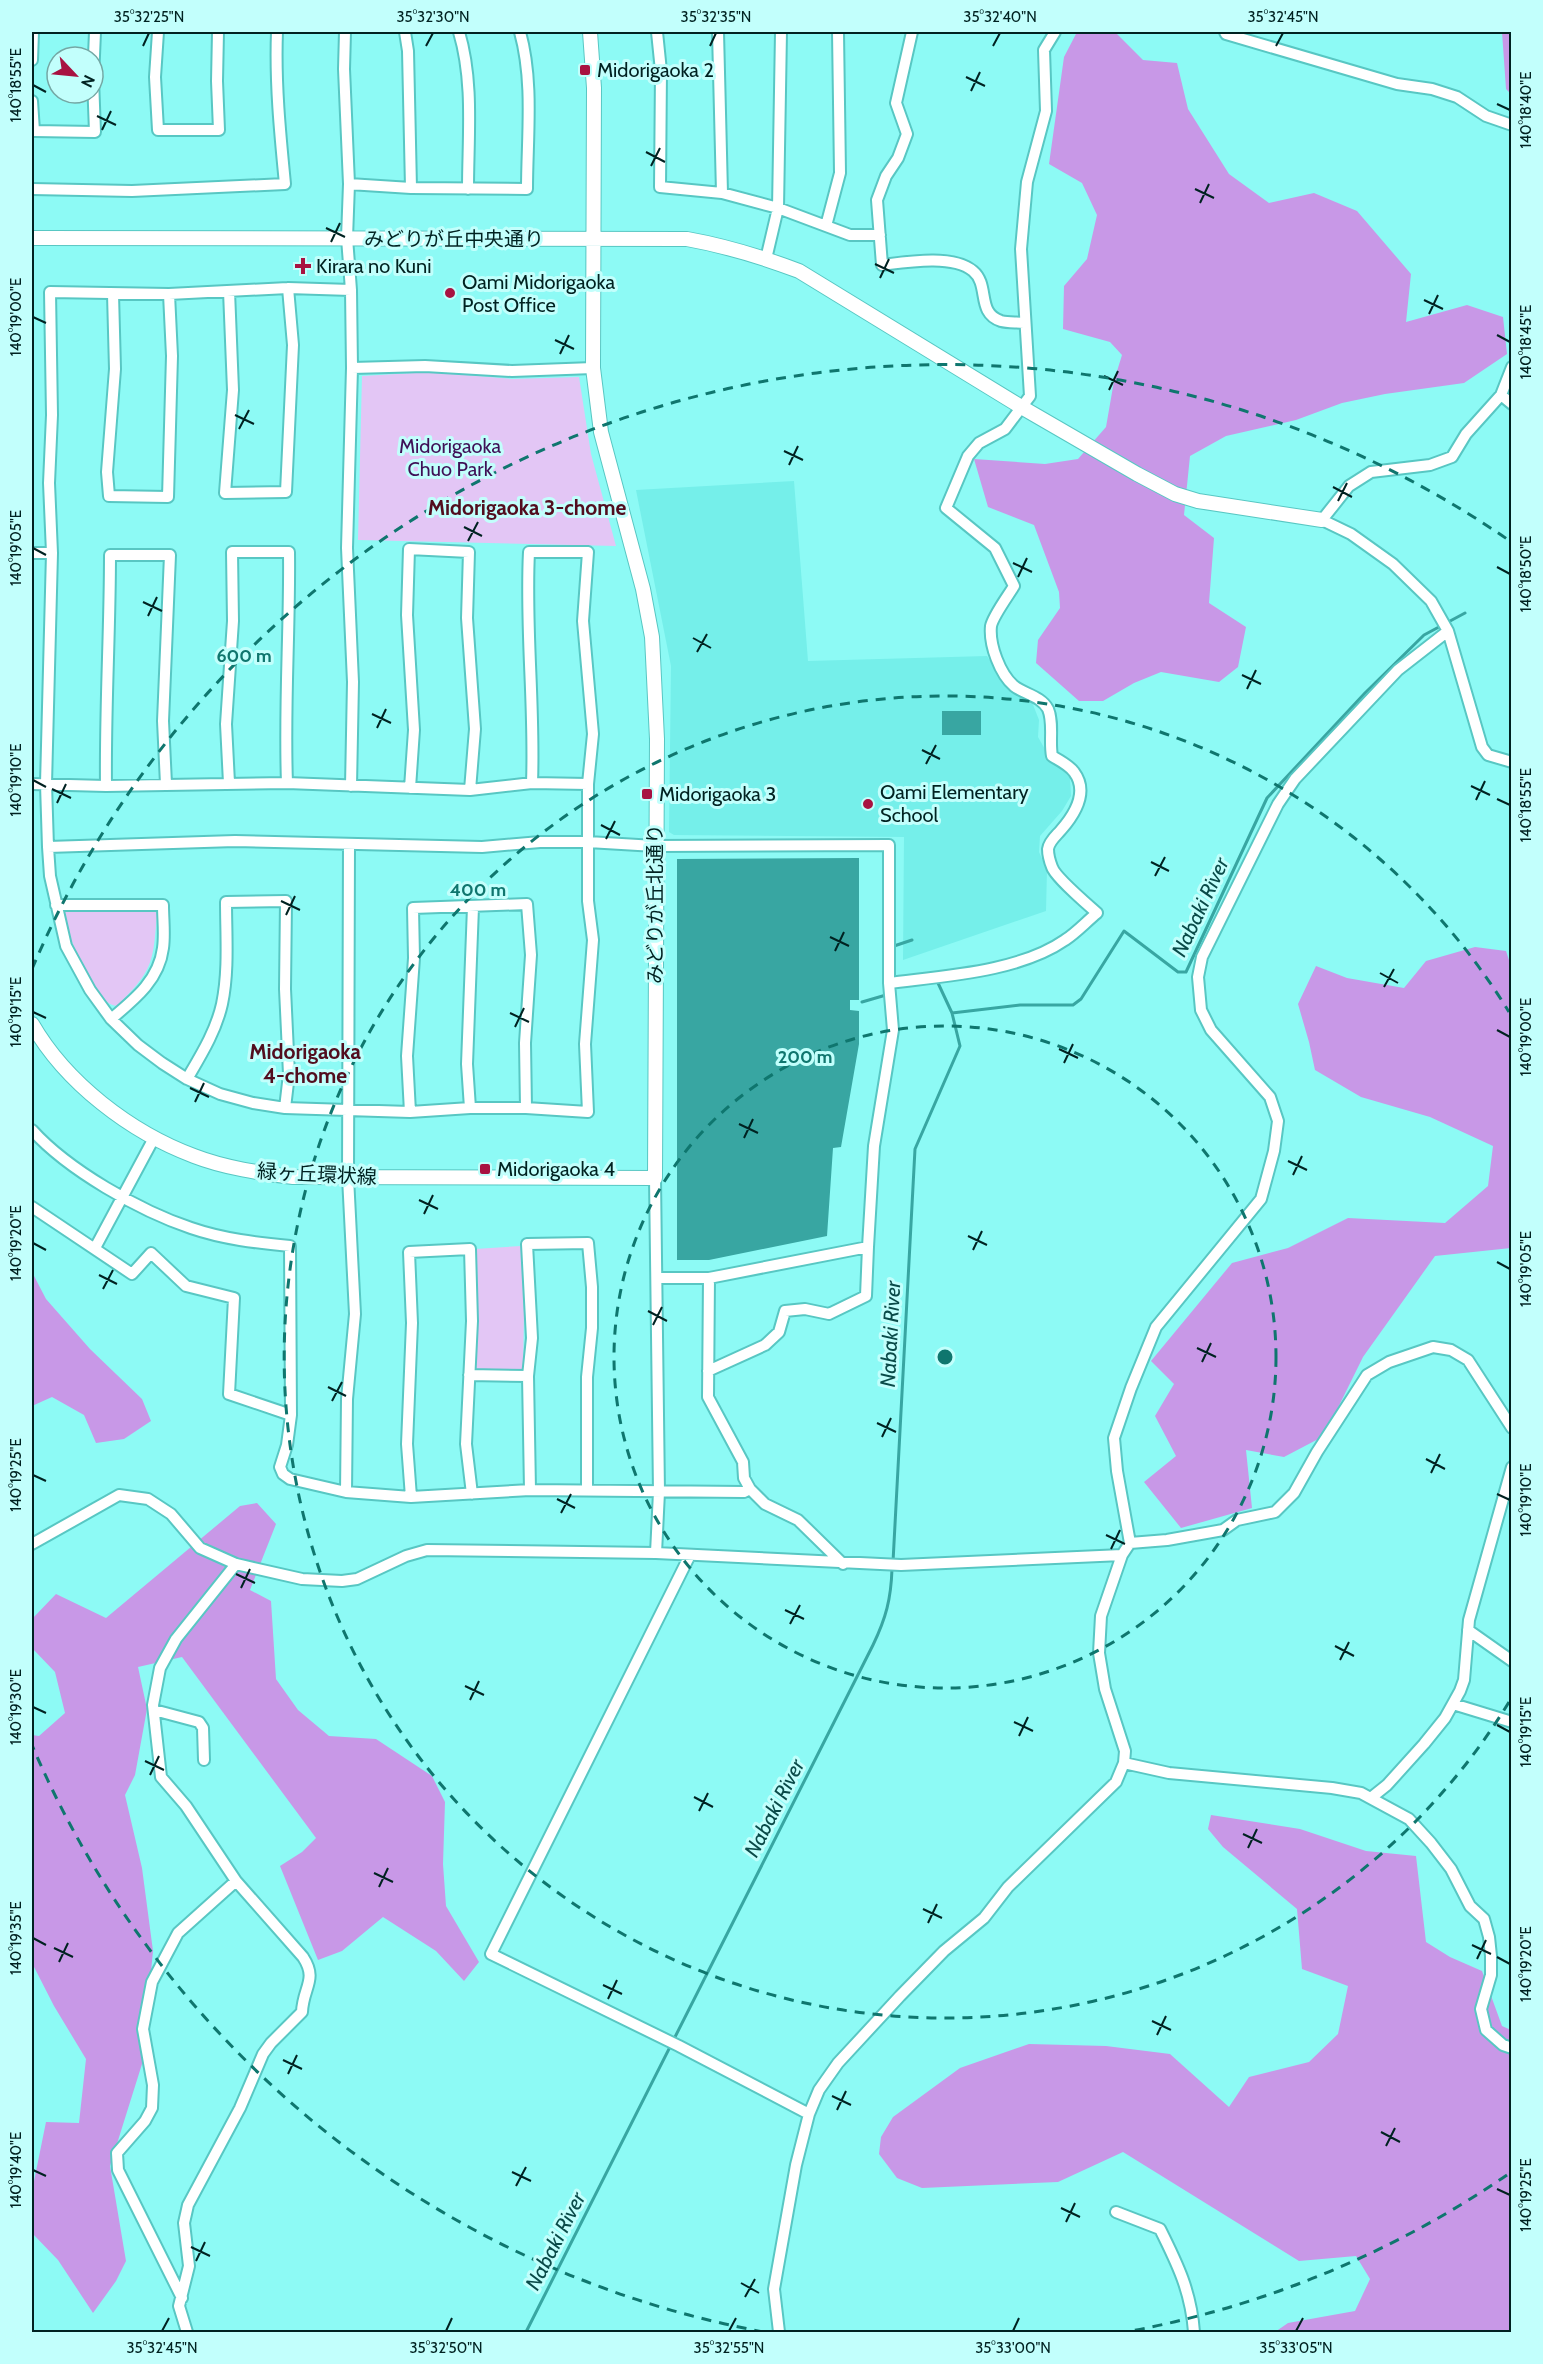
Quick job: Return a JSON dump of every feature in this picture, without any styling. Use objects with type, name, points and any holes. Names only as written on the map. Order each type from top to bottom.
[{"type":"street","points":[[32,60],[33,32]]},
{"type":"street","points":[[32,101],[34,131],[95,132],[93,79],[95,32]]},
{"type":"street","points":[[158,32],[155,77],[158,130],[219,130],[218,32]]},
{"type":"street","points":[[32,189],[132,190],[285,184],[279,119],[277,32]]},
{"type":"street","points":[[345,32],[344,69],[349,184],[347,238],[351,290],[352,368],[347,548],[353,682],[351,786]]},
{"type":"street","points":[[405,32],[408,51],[411,188]]},
{"type":"street","points":[[459,32],[464,47],[469,85],[468,189]]},
{"type":"street","points":[[349,184],[411,188],[527,189],[526,52],[520,32]]},
{"type":"street","name":"みどりが丘北通り","points":[[590,32],[594,88],[593,368],[601,432],[644,589],[652,636],[657,739],[655,1178]]},
{"type":"street","points":[[657,32],[661,71],[660,187],[722,193],[778,208],[850,235],[880,235]]},
{"type":"street","points":[[718,32],[722,193]]},
{"type":"street","points":[[766,259],[778,208],[781,32]]},
{"type":"street","points":[[826,226],[840,173],[838,32]]},
{"type":"street","points":[[912,32],[896,104],[906,134],[898,158],[886,176],[877,200],[882,265],[922,260],[957,264],[973,271],[983,287],[983,304],[990,314],[1001,321],[1024,323]]},
{"type":"street","points":[[889,983],[996,968],[1034,955],[1064,941],[1096,913],[1052,870],[1048,848],[1051,841],[1072,818],[1081,791],[1078,780],[1073,770],[1052,756],[1051,719],[1047,708],[1034,696],[1015,686],[997,663],[991,625],[1014,586],[995,548],[946,508],[968,456],[979,443],[1005,429],[1030,396],[1021,249],[1027,182],[1046,111],[1044,50],[1055,32]]},
{"type":"street","points":[[1225,32],[1389,81],[1432,89],[1457,97],[1486,116],[1512,125]]},
{"type":"street","name":"みどりが丘中央通り","points":[[32,237],[687,239],[720,246],[799,271],[1023,408],[1175,494],[1198,501],[1322,520]]},
{"type":"street","points":[[351,290],[288,288],[169,294],[50,292],[52,415],[49,483],[52,553],[46,784],[50,876],[66,946],[90,990],[111,1018],[138,1045],[187,1079],[220,1094],[253,1103],[285,1108],[410,1112],[470,1108],[526,1108],[588,1112],[585,1044],[592,940],[588,901],[588,783],[593,734],[584,621],[588,552],[529,552],[526,600],[534,734],[532,783]]},
{"type":"street","points":[[229,291],[233,390],[225,493],[286,492],[293,345],[288,288]]},
{"type":"street","points":[[113,294],[115,369],[107,472],[110,496],[168,497],[172,356],[169,294]]},
{"type":"street","points":[[352,368],[425,366],[512,371],[593,368]]},
{"type":"street","points":[[1512,367],[1501,394],[1466,434],[1452,456],[1430,465],[1371,472],[1350,486],[1322,520],[1351,534],[1408,576],[1431,601],[1448,631],[1482,747],[1488,755],[1512,762]]},
{"type":"street","points":[[1501,394],[1512,404]]},
{"type":"street","points":[[410,788],[414,730],[407,615],[409,549],[469,552],[467,618],[475,729],[470,790]]},
{"type":"street","points":[[229,783],[226,724],[233,621],[232,552],[289,552],[290,621],[284,727],[287,783]]},
{"type":"street","points":[[32,553],[52,553]]},
{"type":"street","points":[[106,786],[105,709],[110,617],[110,555],[170,555],[163,721],[166,784]]},
{"type":"street","points":[[779,2332],[774,2289],[796,2165],[809,2114],[819,2090],[838,2063],[907,1989],[944,1951],[984,1918],[1008,1887],[1116,1782],[1124,1763],[1125,1751],[1105,1689],[1099,1653],[1101,1616],[1122,1555],[1130,1543],[1116,1471],[1114,1438],[1156,1327],[1261,1199],[1274,1152],[1278,1121],[1270,1097],[1211,1030],[1201,1010],[1198,977],[1202,957],[1278,804],[1296,779],[1398,670],[1448,631]]},
{"type":"street","points":[[32,784],[106,786],[287,783],[470,790],[532,783],[588,783]]},
{"type":"street","points":[[48,847],[235,841],[482,846],[540,842],[655,846],[889,845],[889,983],[893,1030],[874,1146],[866,1296],[829,1314],[805,1309],[785,1311],[779,1332],[765,1345],[708,1371]]},
{"type":"street","points":[[346,1492],[347,1399],[355,1314],[347,1110],[349,845]]},
{"type":"street","points":[[187,1079],[212,1034],[222,1003],[226,966],[226,902],[286,901],[285,989],[289,1074],[285,1108]]},
{"type":"street","points":[[410,1112],[407,1056],[414,958],[413,908],[527,904],[531,955],[525,1043],[526,1108]]},
{"type":"street","points":[[56,905],[163,905],[163,949],[155,975],[141,994],[111,1018]]},
{"type":"street","points":[[470,1108],[467,1064],[473,907]]},
{"type":"street","name":"緑ヶ丘環状線","points":[[32,1024],[66,1069],[98,1100],[154,1138],[195,1157],[255,1172],[293,1177],[655,1178]]},
{"type":"street","points":[[32,1130],[69,1163],[123,1196],[191,1228],[240,1240],[290,1245],[291,1415],[287,1445],[280,1467],[283,1474],[290,1479],[346,1492],[411,1497],[530,1490],[744,1492],[750,1489]]},
{"type":"street","points":[[94,1248],[154,1138]]},
{"type":"street","points":[[655,1178],[659,1492],[656,1553]]},
{"type":"street","points":[[32,1207],[132,1274],[151,1253],[186,1286],[234,1298],[229,1394],[291,1415]]},
{"type":"street","points":[[530,1490],[528,1376],[532,1338],[527,1244],[588,1244],[592,1308],[587,1377],[587,1490]]},
{"type":"street","points":[[658,1278],[710,1278],[868,1246]]},
{"type":"street","points":[[411,1497],[406,1444],[412,1323],[409,1252],[470,1249],[472,1321],[466,1444],[472,1494]]},
{"type":"street","points":[[710,1278],[708,1397],[743,1462],[744,1478],[750,1489],[765,1504],[798,1520],[843,1564]]},
{"type":"street","points":[[1130,1543],[1167,1540],[1223,1530],[1237,1520],[1275,1512],[1294,1493],[1317,1452],[1367,1375],[1389,1362],[1433,1347],[1451,1350],[1468,1360],[1512,1428]]},
{"type":"street","points":[[469,1375],[528,1376]]},
{"type":"street","points":[[1372,1797],[1387,1785],[1445,1718],[1464,1680],[1468,1630],[1512,1467]]},
{"type":"street","points":[[32,1544],[119,1495],[131,1495],[148,1499],[171,1514],[200,1548],[236,1564],[302,1579],[342,1581],[357,1579],[406,1556],[427,1550],[656,1553],[843,1564],[901,1565],[1122,1555]]},
{"type":"street","points":[[690,1555],[491,1954],[679,2046],[809,2114]]},
{"type":"street","points":[[187,2332],[179,2306],[189,2266],[184,2223],[188,2205],[240,2108],[263,2054],[302,2012],[302,1998],[311,1978],[310,1968],[303,1957],[236,1881],[186,1806],[161,1777],[154,1710],[160,1668],[176,1640],[236,1564]]},
{"type":"street","points":[[1468,1630],[1512,1660]]},
{"type":"street","points":[[1453,1704],[1512,1722]]},
{"type":"street","points":[[154,1710],[199,1722],[203,1728],[204,1760]]},
{"type":"street","points":[[1124,1763],[1169,1773],[1332,1788],[1372,1797],[1391,1811],[1409,1819],[1451,1869],[1470,1906],[1484,1919],[1489,1937],[1491,1975],[1481,2009],[1486,2030],[1503,2045],[1512,2048]]},
{"type":"street","points":[[182,2298],[118,2170],[117,2153],[145,2121],[152,2109],[153,2085],[143,2028],[152,1982],[178,1933],[236,1881]]},
{"type":"street","points":[[1116,2212],[1160,2229],[1185,2281],[1192,2306],[1194,2332]]},
{"type":"shaded area","points":[[1077,32],[1115,32],[1143,60],[1177,63],[1188,109],[1229,174],[1269,203],[1314,193],[1357,211],[1411,274],[1406,322],[1467,305],[1503,317],[1507,354],[1464,383],[1385,394],[1342,403],[1296,420],[1226,436],[1190,456],[1184,515],[1214,538],[1209,603],[1246,627],[1238,667],[1219,682],[1161,672],[1134,683],[1103,701],[1079,701],[1036,663],[1038,640],[1060,608],[1059,592],[1034,525],[988,507],[974,459],[1045,464],[1078,459],[1106,427],[1114,381],[1122,355],[1110,342],[1063,329],[1064,286],[1087,259],[1097,215],[1082,183],[1049,164],[1064,57]]},
{"type":"shaded area","points":[[1502,32],[1511,32],[1511,94],[1506,89]]},
{"type":"shaded area","name":"Oami Elementary School","points":[[794,481],[808,661],[987,656],[1002,679],[1032,702],[1039,720],[1038,737],[1046,751],[1070,778],[1071,796],[1062,811],[1040,836],[1039,852],[1047,870],[1046,911],[903,960],[904,837],[674,835],[669,832],[671,666],[636,490]]},
{"type":"shaded area","points":[[942,711],[981,711],[981,735],[942,735]]},
{"type":"shaded area","points":[[859,858],[859,1000],[850,1000],[850,1010],[859,1011],[859,1044],[841,1147],[833,1148],[827,1236],[709,1260],[677,1260],[677,859]]},
{"type":"shaded area","points":[[1475,947],[1506,951],[1512,969],[1511,1248],[1435,1256],[1363,1357],[1324,1436],[1284,1457],[1246,1450],[1252,1508],[1181,1528],[1144,1482],[1176,1456],[1155,1416],[1174,1384],[1151,1361],[1232,1263],[1288,1248],[1348,1218],[1445,1223],[1488,1186],[1493,1146],[1430,1117],[1361,1097],[1315,1070],[1298,1004],[1316,966],[1347,978],[1404,988],[1426,961]]},
{"type":"shaded area","points":[[32,1272],[46,1299],[90,1349],[142,1399],[151,1421],[124,1439],[96,1443],[84,1415],[52,1397],[32,1406]]},
{"type":"shaded area","points":[[257,1503],[276,1524],[250,1590],[271,1601],[276,1679],[298,1710],[329,1736],[376,1739],[432,1776],[445,1802],[443,1864],[446,1906],[479,1962],[464,1981],[436,1951],[383,1917],[342,1951],[318,1960],[280,1866],[302,1852],[316,1838],[182,1657],[138,1667],[147,1709],[135,1775],[125,1795],[142,1868],[153,1951],[142,2064],[110,2166],[126,2261],[116,2281],[93,2313],[58,2260],[32,2233],[32,2191],[46,2122],[79,2123],[86,2059],[54,2006],[32,1963],[32,1735],[39,1736],[65,1713],[55,1672],[32,1648],[32,1619],[56,1594],[106,1618],[240,1506]]},
{"type":"shaded area","points":[[1211,1815],[1300,1829],[1366,1851],[1416,1856],[1426,1942],[1450,1957],[1482,1971],[1502,2026],[1511,2030],[1511,2332],[1275,2332],[1288,2323],[1355,2311],[1370,2279],[1356,2256],[1299,2261],[1123,2152],[1058,2182],[922,2188],[897,2178],[879,2154],[881,2137],[893,2117],[960,2068],[1029,2044],[1106,2046],[1170,2054],[1229,2107],[1249,2077],[1309,2062],[1338,2034],[1348,1986],[1302,1969],[1297,1909],[1223,1847],[1208,1829]]},
{"type":"green space","name":"Midorigaoka Chuo Park","points":[[431,372],[512,379],[579,377],[591,454],[616,546],[358,540],[362,376]]},
{"type":"green space","points":[[153,909],[157,914],[149,965],[138,983],[117,1006],[107,1002],[98,993],[82,966],[62,911]]},
{"type":"green space","points":[[521,1246],[524,1313],[523,1371],[473,1370],[475,1249]]},
{"type":"waterway","name":"Nabaki River","points":[[952,1013],[1020,1005],[1073,1005],[1081,999],[1124,931],[1178,972],[1186,972],[1267,798],[1365,693],[1424,635],[1465,613]]},
{"type":"waterway","points":[[891,947],[912,940]]},
{"type":"waterway","name":"Nabaki River","points":[[893,1562],[915,1149],[960,1046],[952,1013],[938,983]]},
{"type":"waterway","points":[[862,1002],[886,995],[886,992]]},
{"type":"waterway","name":"Nabaki River","points":[[526,2332],[873,1645],[887,1608],[892,1569]]},
{"type":"place","name":"Midorigaoka 2","points":[[585,70]]},
{"type":"place","name":"Kirara no Kuni","points":[[303,266]]},
{"type":"place","name":"Oami Midorigaoka Post Office","points":[[450,293]]},
{"type":"place","name":"Midorigaoka 3","points":[[647,794]]},
{"type":"place","name":"Oami Elementary School","points":[[868,804]]},
{"type":"place","name":"Midorigaoka 4","points":[[485,1169]]},
{"type":"district","name":"Midorigaoka 3-chome","points":[[527,507]]},
{"type":"district","name":"Midorigaoka 4-chome","points":[[305,1063]]}]
